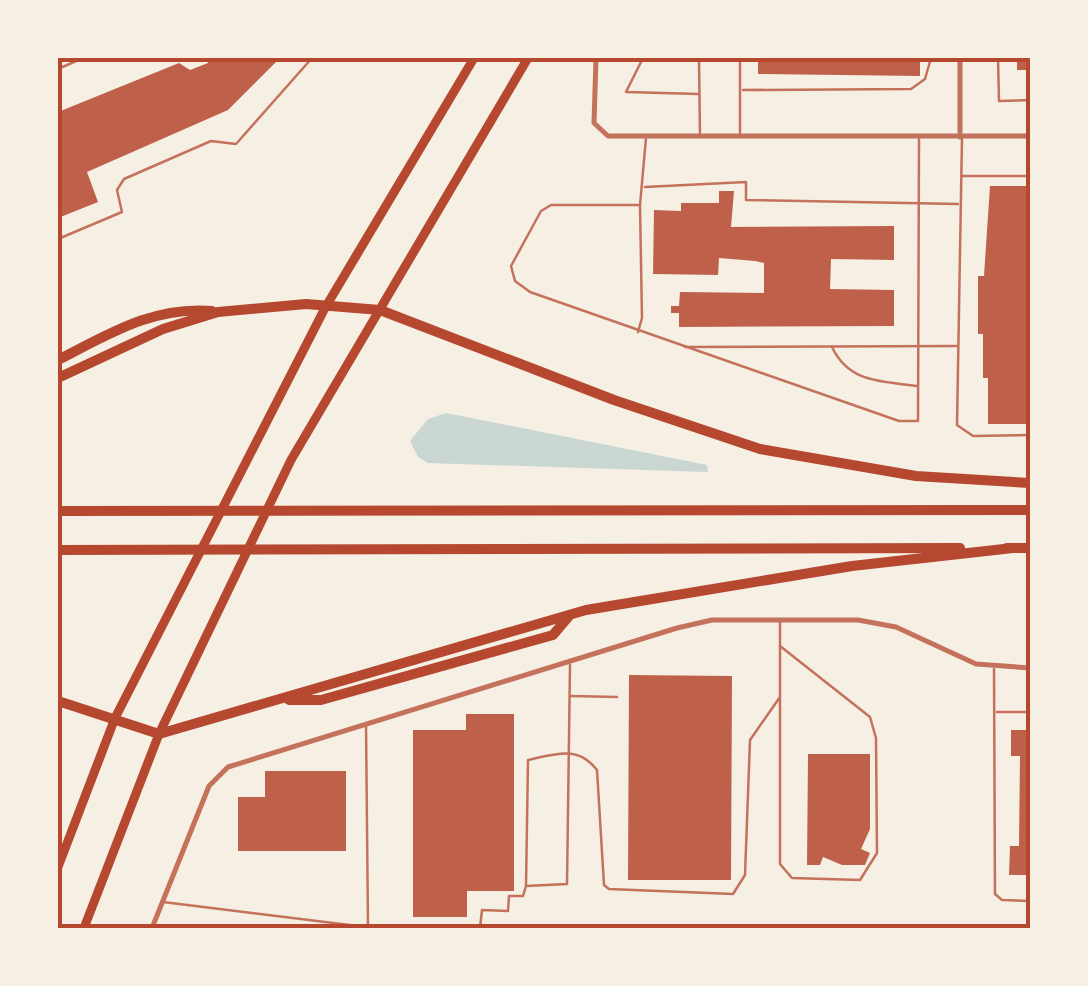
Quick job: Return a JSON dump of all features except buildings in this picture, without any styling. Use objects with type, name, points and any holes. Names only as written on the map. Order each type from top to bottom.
[{"type":"highway","points":[[58,360],[148,315],[178,308],[218,312],[306,304],[380,310],[614,400],[760,448],[916,476],[1030,484]]},
{"type":"highway","points":[[58,378],[163,329],[218,312]]},
{"type":"highway","points":[[58,511],[1030,510]]},
{"type":"highway","points":[[58,701],[158,734],[571,614],[852,566],[1013,548]]},
{"type":"highway","points":[[58,550],[1030,548]]},
{"type":"main road","points":[[58,867],[114,718],[325,308],[474,58]]},
{"type":"main road","points":[[84,928],[158,734],[291,460],[528,58]]},
{"type":"street","points":[[596,58],[592,80],[596,130],[608,136],[1030,136]]},
{"type":"street","points":[[960,58],[961,137]]},
{"type":"street","points":[[152,928],[217,775],[240,763],[570,661],[712,620],[858,620],[896,628],[958,658],[994,668],[1030,668]]},
{"type":"lane","points":[[58,69],[83,58]]},
{"type":"lane","points":[[58,239],[122,212],[117,190],[124,178],[211,141],[236,144],[312,58]]},
{"type":"lane","points":[[643,58],[626,92],[699,94]]},
{"type":"lane","points":[[676,58],[699,60],[700,136]]},
{"type":"lane","points":[[740,58],[740,136]]},
{"type":"lane","points":[[743,90],[911,88],[925,80],[931,58]]},
{"type":"lane","points":[[998,58],[999,101],[1030,100]]},
{"type":"lane","points":[[638,332],[642,318],[640,204],[645,188],[646,136]]},
{"type":"lane","points":[[640,204],[551,205],[541,211],[512,266],[515,281],[530,292],[678,347],[899,421],[918,421],[919,136]]},
{"type":"lane","points":[[961,137],[960,430],[974,436],[1030,436]]},
{"type":"lane","points":[[960,176],[1030,176]]},
{"type":"lane","points":[[645,188],[746,182],[746,200],[960,204]]},
{"type":"lane","points":[[678,347],[958,346]]},
{"type":"lane","points":[[832,347],[842,367],[865,379],[918,386]]},
{"type":"lane","points":[[780,619],[780,646],[780,864],[792,878],[860,880],[876,853],[876,738],[870,716],[780,646]]},
{"type":"lane","points":[[526,886],[567,884],[570,661]]},
{"type":"lane","points":[[994,668],[995,894],[1002,900],[1030,900]]},
{"type":"lane","points":[[570,696],[617,696]]},
{"type":"lane","points":[[480,928],[482,910],[508,910],[509,896],[523,896],[526,886],[528,760],[568,750],[590,761],[598,770],[604,885],[609,889],[733,894],[745,875],[750,740],[780,697]]},
{"type":"lane","points":[[994,712],[1030,712]]},
{"type":"lane","points":[[366,724],[368,928]]},
{"type":"lane","points":[[162,902],[374,928]]},
{"type":"shaded area","points":[[446,413],[707,465],[708,472],[428,463],[418,457],[410,441],[428,419]]}]
